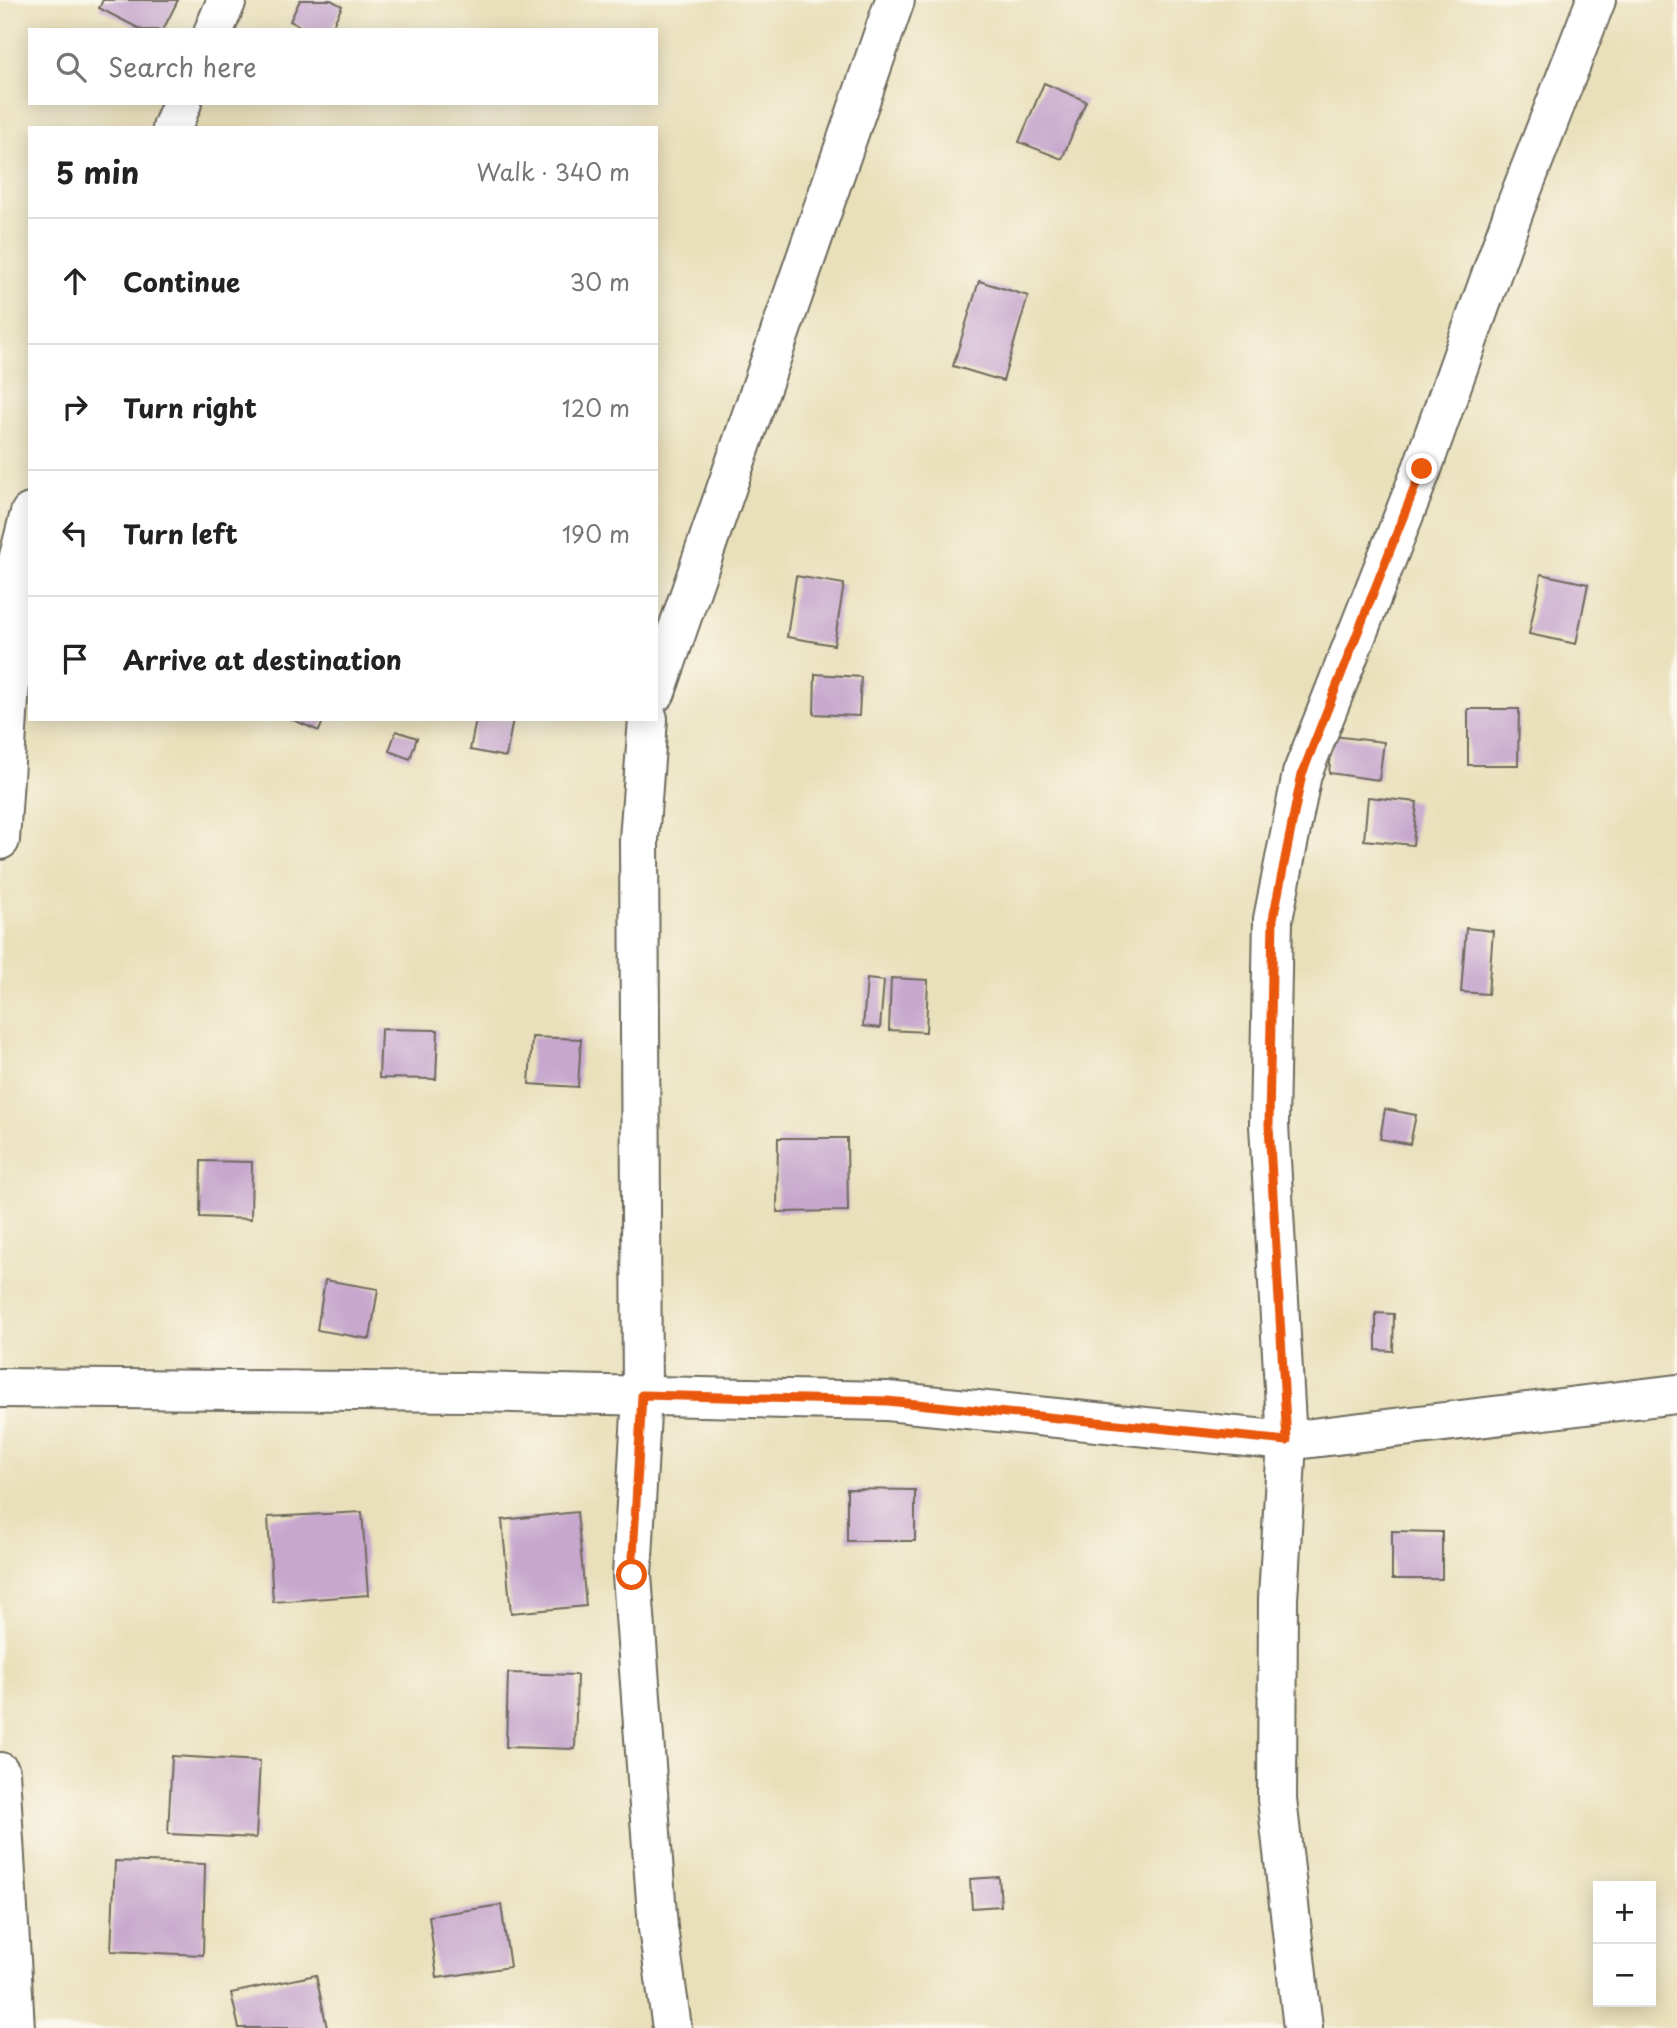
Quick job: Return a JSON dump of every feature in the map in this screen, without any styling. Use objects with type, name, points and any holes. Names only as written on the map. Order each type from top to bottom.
[{"type":"street","points":[[215,28],[227,0]]},
{"type":"street","points":[[658,686],[895,0]]},
{"type":"street","points":[[1303,2028],[1277,1799],[1278,1599],[1287,1441],[1269,1111],[1273,919],[1302,774],[1422,469],[1515,208],[1596,0]]},
{"type":"street","points":[[173,126],[181,105]]},
{"type":"street","points":[[0,840],[18,561],[28,521]]},
{"type":"street","points":[[648,721],[639,840],[642,1395],[632,1575],[658,1928],[672,2028]]},
{"type":"street","points":[[0,1388],[642,1395],[887,1401],[1287,1441],[1677,1394]]},
{"type":"street","points":[[0,1772],[15,2028]]},
{"type":"building","points":[[103,0],[178,0],[164,28],[138,28],[99,8]]},
{"type":"building","points":[[300,0],[331,0],[342,6],[332,28],[303,28],[290,21]]},
{"type":"building","points":[[1044,83],[1086,101],[1062,159],[1019,142]]},
{"type":"building","points":[[979,281],[1028,296],[1003,381],[953,366]]},
{"type":"building","points":[[1541,574],[1588,584],[1576,644],[1529,634]]},
{"type":"building","points":[[796,576],[844,584],[834,645],[787,637]]},
{"type":"building","points":[[815,674],[861,677],[859,716],[814,714]]},
{"type":"building","points":[[1468,709],[1519,709],[1518,765],[1468,765]]},
{"type":"building","points":[[296,721],[323,721],[319,731]]},
{"type":"building","points":[[476,721],[513,721],[506,757],[470,750]]},
{"type":"building","points":[[396,731],[417,738],[410,759],[389,751]]},
{"type":"building","points":[[1333,736],[1384,742],[1379,780],[1329,773]]},
{"type":"building","points":[[1368,797],[1417,802],[1413,845],[1364,840]]},
{"type":"building","points":[[1466,928],[1493,931],[1488,994],[1461,992]]},
{"type":"building","points":[[891,978],[928,980],[926,1032],[889,1030]]},
{"type":"building","points":[[867,979],[884,981],[880,1028],[863,1026]]},
{"type":"building","points":[[381,1029],[438,1030],[436,1079],[379,1078]]},
{"type":"building","points":[[532,1037],[581,1039],[578,1087],[529,1084]]},
{"type":"building","points":[[1385,1109],[1416,1115],[1410,1144],[1380,1139]]},
{"type":"building","points":[[778,1138],[847,1138],[848,1211],[777,1212]]},
{"type":"building","points":[[201,1161],[252,1162],[251,1219],[200,1217]]},
{"type":"building","points":[[325,1280],[378,1289],[370,1339],[317,1330]]},
{"type":"building","points":[[1376,1313],[1394,1314],[1393,1351],[1376,1350]]},
{"type":"building","points":[[847,1489],[915,1490],[915,1541],[847,1541]]},
{"type":"building","points":[[362,1512],[368,1595],[273,1602],[268,1517]]},
{"type":"building","points":[[577,1512],[586,1606],[511,1613],[502,1520]]},
{"type":"building","points":[[1392,1531],[1442,1532],[1442,1579],[1392,1579]]},
{"type":"building","points":[[508,1673],[577,1675],[575,1749],[506,1747]]},
{"type":"building","points":[[172,1756],[260,1761],[256,1838],[168,1834]]},
{"type":"building","points":[[115,1861],[205,1864],[203,1955],[111,1951]]},
{"type":"building","points":[[999,1877],[1001,1906],[972,1908],[970,1879]]},
{"type":"building","points":[[501,1905],[510,1967],[437,1978],[429,1916]]},
{"type":"building","points":[[316,1975],[327,2028],[239,2028],[231,1993]]},
{"type":"route","points":[[632,1575],[642,1395],[887,1401],[1287,1441],[1269,1125],[1273,919],[1302,774],[1422,469]]}]
